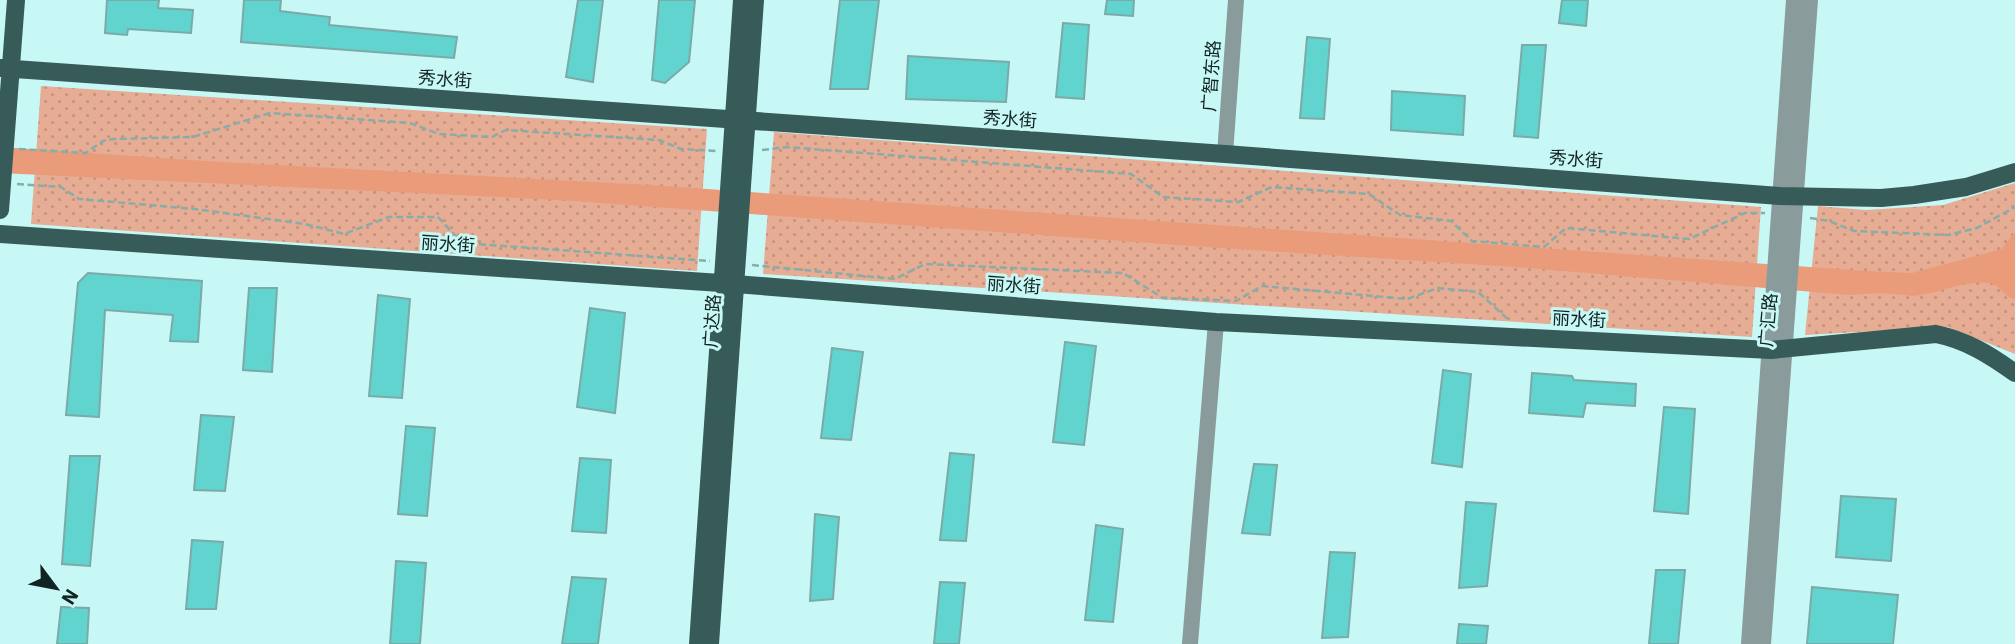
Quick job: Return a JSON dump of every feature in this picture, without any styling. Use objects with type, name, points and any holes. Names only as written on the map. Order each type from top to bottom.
[{"type":"main road","points":[[4,196],[9,142],[5,68],[16,0]]},
{"type":"main road","name":"广达路","points":[[698,644],[738,152],[742,0]]},
{"type":"main road","name":"广达路","points":[[740,121],[755,0]]},
{"type":"main road","name":"秀水街","points":[[5,68],[1225,154],[1788,205],[1914,195],[1966,187],[2015,172]]},
{"type":"main road","name":"丽水街","points":[[0,234],[728,284],[1216,322],[1778,350],[1936,334],[1955,338],[1977,348],[2015,373]]},
{"type":"main road","name":"广达路","points":[[710,644],[728,284]]},
{"type":"street","name":"广智东路","points":[[1225,154],[1236,0]]},
{"type":"street","name":"广汇路","points":[[1749,644],[1787,236],[1794,0]]},
{"type":"street","name":"广汇路","points":[[1788,205],[1810,0]]},
{"type":"street","points":[[1190,644],[1216,322]]},
{"type":"street","name":"广汇路","points":[[1763,644],[1778,350]]},
{"type":"path","points":[[9,142],[86,153],[103,141],[193,137],[270,113],[410,123],[439,134],[492,137],[506,130],[659,140],[681,149],[738,152],[787,148],[1131,174],[1163,197],[1238,202],[1272,187],[1369,194],[1400,215],[1451,221],[1472,240],[1545,247],[1566,228],[1689,239],[1745,213],[1788,205],[1854,231],[1948,235],[1977,228],[2015,207]]},
{"type":"path","points":[[4,196],[61,187],[79,199],[208,210],[305,224],[344,234],[389,217],[438,217],[462,243],[730,263],[895,279],[925,264],[1123,273],[1163,298],[1236,301],[1262,285],[1407,299],[1438,288],[1478,292],[1528,337]]},
{"type":"shaded area","points":[[41,86],[707,129],[697,271],[31,224]]},
{"type":"shaded area","points":[[774,132],[1761,207],[1752,337],[763,274]]},
{"type":"shaded area","points":[[0,147],[220,162],[650,185],[1912,273],[2002,249],[2015,233],[2015,299],[1989,283],[1971,283],[1917,296],[1850,295],[1528,268],[560,200],[0,173]]},
{"type":"shaded area","points":[[2015,183],[2015,354],[1948,327],[1805,335],[1818,206],[1866,210],[1943,205]]},
{"type":"building","points":[[107,0],[159,0],[158,8],[193,10],[191,33],[128,29],[127,35],[105,33]]},
{"type":"building","points":[[244,0],[281,0],[280,11],[330,17],[329,25],[457,37],[454,58],[241,42]]},
{"type":"building","points":[[578,0],[603,0],[593,82],[566,77]]},
{"type":"building","points":[[659,0],[695,0],[689,62],[665,83],[652,80]]},
{"type":"building","points":[[840,0],[879,0],[868,89],[830,89]]},
{"type":"building","points":[[1107,0],[1134,0],[1133,16],[1105,14]]},
{"type":"building","points":[[1562,0],[1588,0],[1586,26],[1559,23]]},
{"type":"building","points":[[1063,23],[1089,25],[1084,99],[1056,97]]},
{"type":"building","points":[[1307,37],[1330,39],[1324,119],[1300,118]]},
{"type":"building","points":[[1522,45],[1546,45],[1538,138],[1514,136]]},
{"type":"building","points":[[908,56],[1009,62],[1006,102],[906,99]]},
{"type":"building","points":[[1392,91],[1465,96],[1463,135],[1391,130]]},
{"type":"building","points":[[88,273],[202,281],[198,342],[170,341],[173,315],[105,310],[99,417],[66,415],[78,283]]},
{"type":"building","points":[[249,288],[277,288],[272,372],[243,370]]},
{"type":"building","points":[[378,295],[410,299],[402,398],[369,396]]},
{"type":"building","points":[[590,308],[625,313],[615,413],[577,407]]},
{"type":"building","points":[[1065,342],[1096,346],[1084,445],[1053,442]]},
{"type":"building","points":[[832,348],[863,352],[851,440],[821,438]]},
{"type":"building","points":[[1443,370],[1471,374],[1462,467],[1432,463]]},
{"type":"building","points":[[1532,373],[1572,376],[1574,380],[1636,384],[1635,406],[1586,403],[1583,417],[1529,413]]},
{"type":"building","points":[[1664,407],[1695,409],[1688,514],[1654,511]]},
{"type":"building","points":[[201,415],[234,417],[225,491],[194,490]]},
{"type":"building","points":[[406,426],[435,428],[427,516],[398,514]]},
{"type":"building","points":[[950,453],[974,455],[966,541],[940,540]]},
{"type":"building","points":[[70,456],[100,456],[90,566],[62,564]]},
{"type":"building","points":[[580,458],[611,460],[606,533],[572,531]]},
{"type":"building","points":[[1254,464],[1277,465],[1270,535],[1242,533]]},
{"type":"building","points":[[1841,496],[1896,499],[1891,561],[1836,557]]},
{"type":"building","points":[[1466,502],[1496,504],[1487,586],[1459,588]]},
{"type":"building","points":[[815,514],[839,517],[833,599],[810,601]]},
{"type":"building","points":[[1096,525],[1123,529],[1113,622],[1085,620]]},
{"type":"building","points":[[192,540],[223,542],[216,609],[186,609]]},
{"type":"building","points":[[1330,552],[1355,553],[1348,637],[1322,638]]},
{"type":"building","points":[[396,561],[426,563],[420,644],[390,644]]},
{"type":"building","points":[[1656,570],[1685,570],[1678,644],[1649,644]]},
{"type":"building","points":[[572,577],[606,579],[598,644],[562,644]]},
{"type":"building","points":[[940,582],[965,583],[959,644],[934,644]]},
{"type":"building","points":[[1812,587],[1898,595],[1893,644],[1807,644]]},
{"type":"building","points":[[61,607],[89,608],[87,644],[57,644]]},
{"type":"building","points":[[1459,624],[1488,626],[1486,644],[1457,644]]}]
